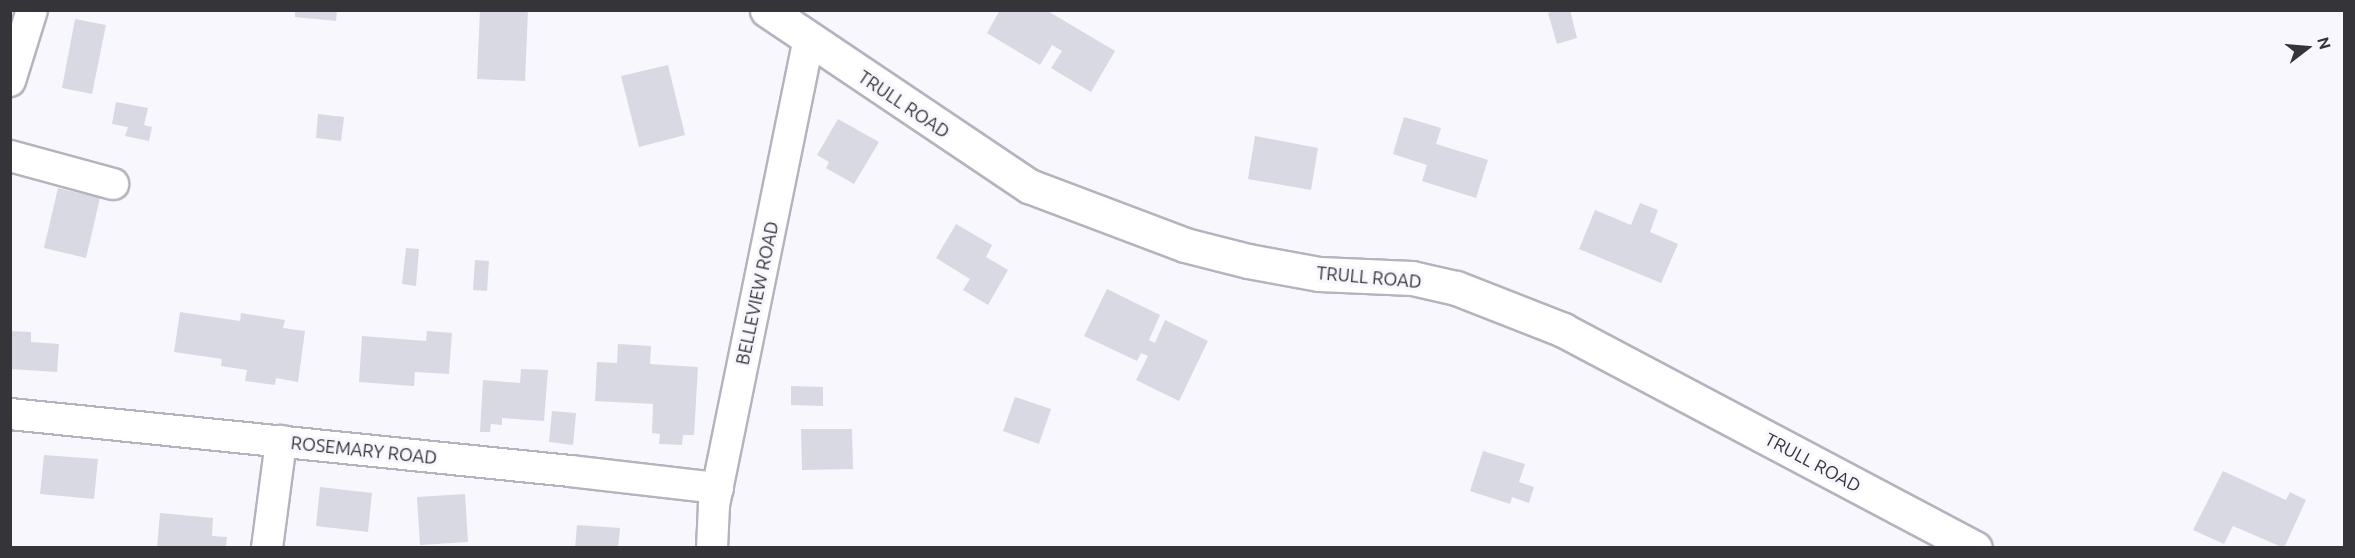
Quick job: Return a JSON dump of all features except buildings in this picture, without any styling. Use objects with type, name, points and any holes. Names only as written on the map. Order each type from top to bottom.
[{"type":"street","points":[[10,81],[32,10]]},
{"type":"street","name":"TRULL ROAD","points":[[767,10],[1029,186],[1185,245],[1248,261],[1319,274],[1412,278],[1456,288],[1563,330],[1975,548]]},
{"type":"street","name":"BELLEVIEW ROAD","points":[[712,548],[717,488],[809,39]]},
{"type":"street","points":[[10,156],[113,184]]},
{"type":"street","name":"ROSEMARY ROAD","points":[[10,414],[717,488]]},
{"type":"street","points":[[267,548],[281,441]]}]
